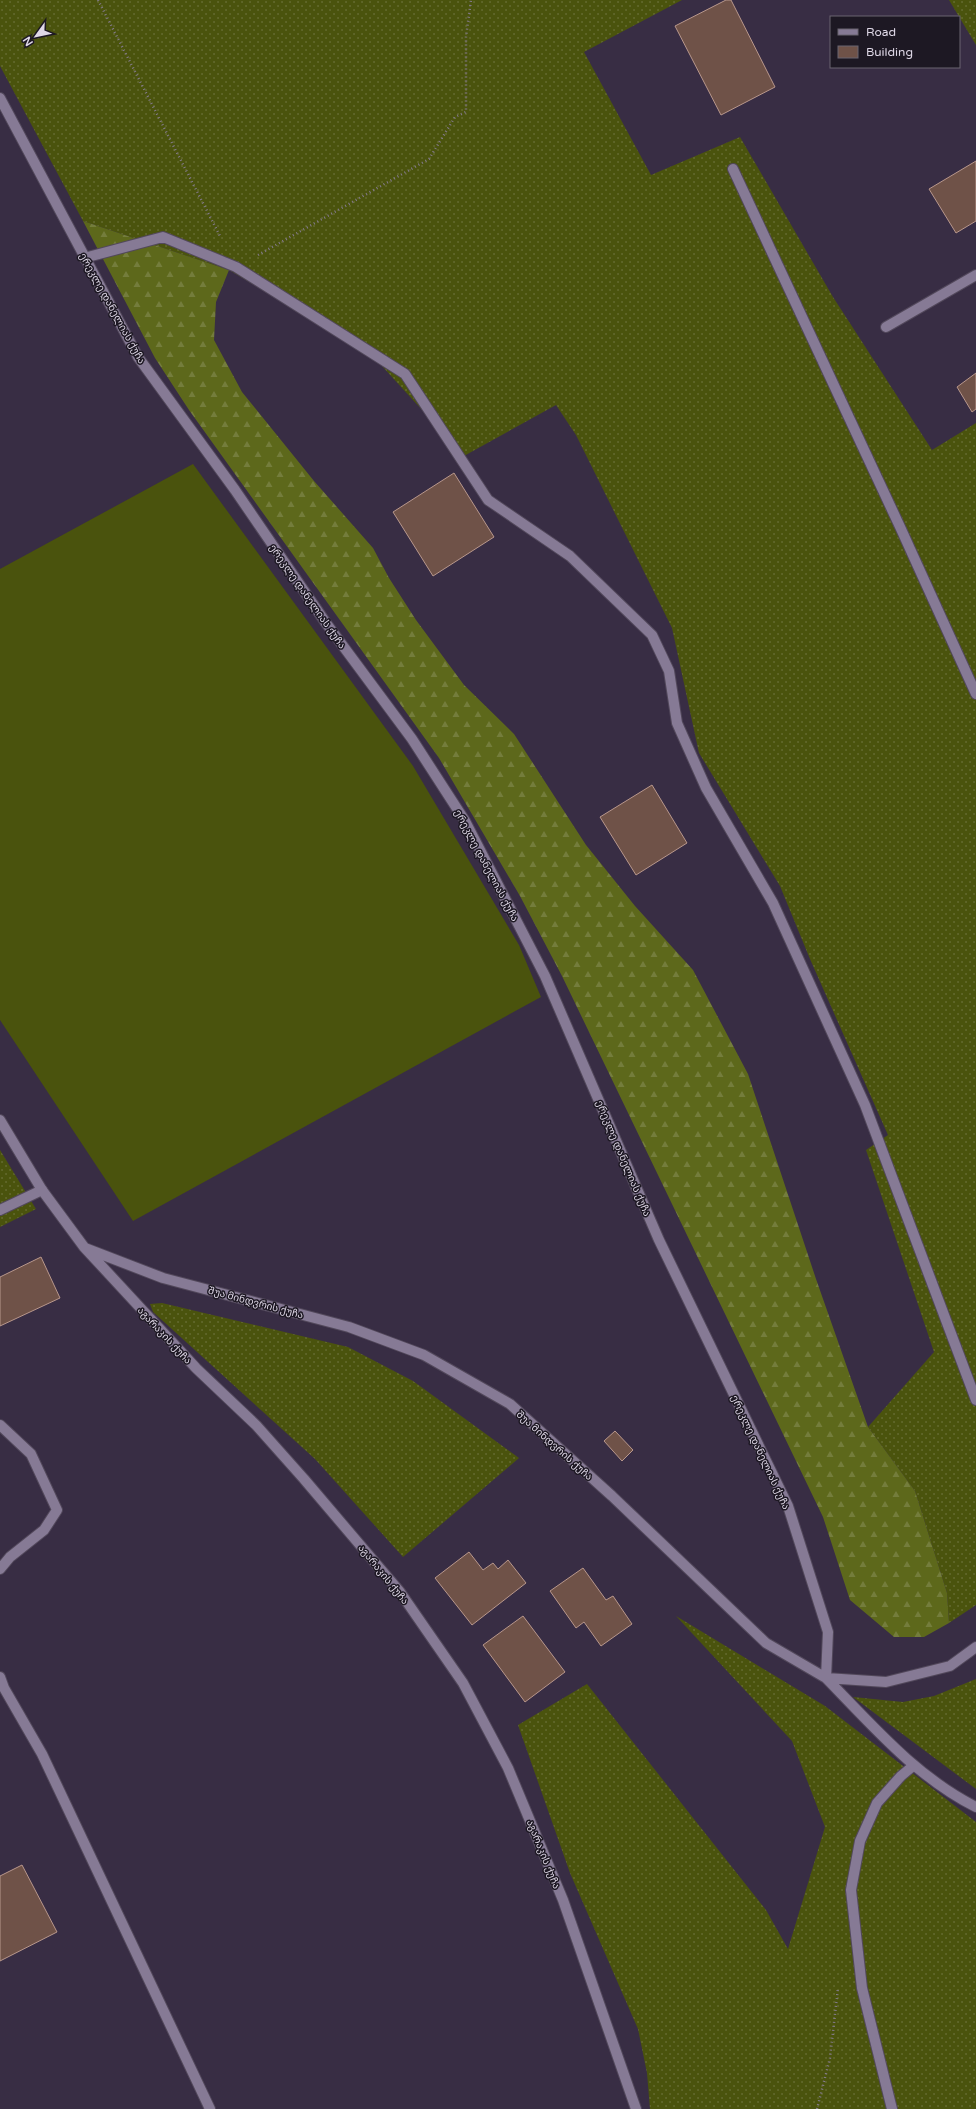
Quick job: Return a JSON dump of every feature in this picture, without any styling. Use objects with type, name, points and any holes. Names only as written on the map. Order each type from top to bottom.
[{"type":"street","name":"ერეკლე დანელიას ქუჩა","points":[[0,98],[138,357],[235,490],[326,623],[412,739],[465,821],[545,976],[659,1240],[788,1506],[828,1632],[826,1678]]},
{"type":"street","points":[[733,169],[902,529],[976,694]]},
{"type":"street","points":[[84,258],[162,237],[236,267],[405,374],[488,500],[570,556],[652,635],[669,671],[677,722],[706,788],[773,903],[865,1105],[976,1400]]},
{"type":"street","points":[[886,327],[976,275]]},
{"type":"street","name":"აგარაკის ქუჩა","points":[[0,1120],[42,1190],[84,1247],[196,1368],[256,1425],[304,1479],[400,1592],[463,1683],[508,1768],[562,1900],[636,2109]]},
{"type":"street","points":[[0,1210],[42,1190]]},
{"type":"street","name":"შუა მინდვრის ქუჩა","points":[[84,1247],[163,1278],[349,1327],[424,1355],[510,1404],[612,1496],[766,1643],[826,1678],[886,1682],[950,1666],[976,1647]]},
{"type":"street","points":[[0,1425],[31,1454],[57,1510],[44,1530],[10,1557],[0,1569]]},
{"type":"street","points":[[0,1677],[4,1688],[42,1754],[210,2109]]},
{"type":"street","points":[[826,1678],[913,1766],[959,1799],[976,1807]]},
{"type":"street","points":[[892,2109],[862,1988],[850,1890],[860,1841],[877,1803],[901,1776],[913,1766]]},
{"type":"path","points":[[98,0],[236,267],[429,159],[454,117],[466,112],[466,36],[471,0]]},
{"type":"path","points":[[817,2109],[830,2058],[839,1982]]},
{"type":"green space","points":[[0,0],[682,0],[584,52],[651,175],[740,137],[833,297],[932,450],[976,423],[976,1605],[949,1623],[947,1593],[915,1491],[868,1427],[934,1352],[866,1150],[888,1135],[810,959],[780,886],[699,753],[672,628],[576,435],[556,405],[464,456],[371,354],[229,270],[83,221],[0,66]]},
{"type":"green space","points":[[949,0],[976,0],[976,45],[960,16]]},
{"type":"green space","points":[[83,221],[229,270],[216,302],[214,340],[242,392],[314,481],[373,548],[389,578],[416,620],[464,685],[514,734],[586,845],[635,906],[693,970],[748,1074],[816,1279],[868,1427],[915,1491],[947,1593],[949,1623],[924,1637],[894,1637],[850,1600],[823,1517],[562,976],[520,896],[439,758],[189,410],[155,358]]},
{"type":"green space","points":[[193,464],[413,766],[519,945],[541,997],[133,1221],[0,1020],[0,569]]},
{"type":"green space","points":[[0,1150],[36,1209],[0,1227]]},
{"type":"green space","points":[[162,1303],[348,1347],[413,1381],[519,1458],[403,1557],[315,1459],[153,1312],[150,1304]]},
{"type":"green space","points":[[676,1616],[825,1706],[976,1822],[976,2109],[650,2109],[647,2073],[638,2029],[570,1873],[518,1725],[587,1684],[766,1910],[788,1949],[825,1827],[792,1741]]},
{"type":"green space","points":[[976,1679],[976,1789],[853,1697],[903,1702],[934,1696]]},
{"type":"building","points":[[726,0],[731,0],[775,87],[721,115],[675,26]]},
{"type":"building","points":[[976,161],[976,221],[956,233],[929,189]]},
{"type":"building","points":[[976,373],[976,409],[972,412],[957,387]]},
{"type":"building","points":[[454,473],[494,537],[433,576],[393,512]]},
{"type":"building","points":[[652,785],[687,843],[636,875],[600,817]]},
{"type":"building","points":[[41,1257],[60,1298],[0,1326],[0,1277]]},
{"type":"building","points":[[615,1431],[633,1450],[622,1461],[604,1441]]},
{"type":"building","points":[[469,1552],[483,1570],[493,1563],[498,1569],[508,1560],[526,1583],[472,1625],[435,1578]]},
{"type":"building","points":[[583,1568],[606,1600],[613,1596],[632,1624],[601,1646],[584,1622],[576,1628],[550,1591]]},
{"type":"building","points":[[523,1616],[565,1672],[525,1702],[483,1645]]},
{"type":"building","points":[[22,1865],[57,1932],[0,1961],[0,1876]]}]
